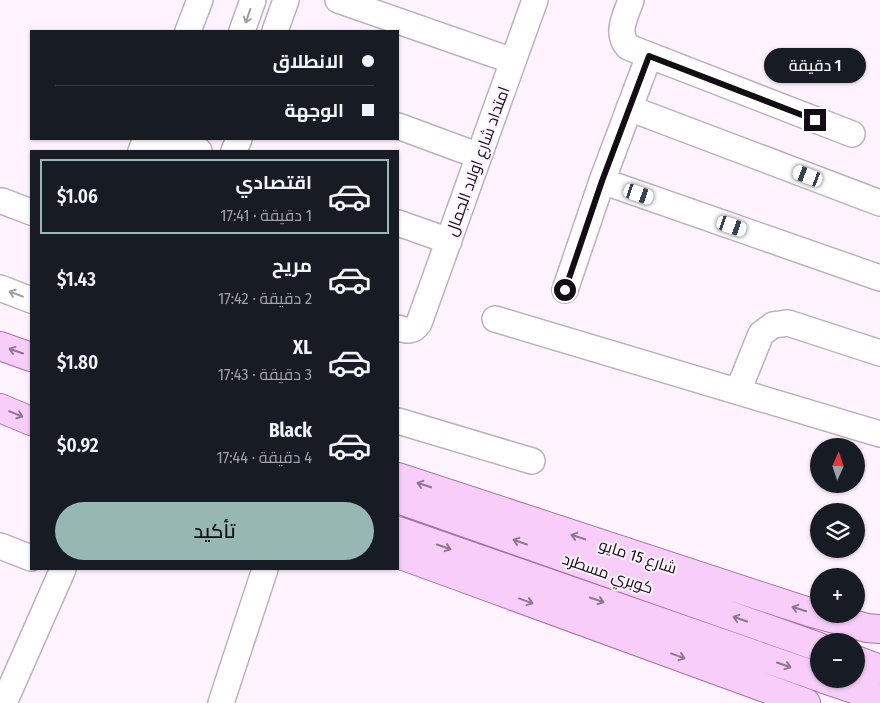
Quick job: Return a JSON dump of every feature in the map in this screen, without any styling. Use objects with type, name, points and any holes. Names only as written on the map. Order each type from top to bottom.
[{"type":"main road","points":[[0,346],[30,356]]},
{"type":"main road","points":[[0,408],[30,421]]},
{"type":"main road","name":"شارع 15 مايو","points":[[399,477],[815,614],[866,628],[880,629]]},
{"type":"main road","name":"كوبري مسطرد","points":[[399,499],[810,644]]},
{"type":"main road","name":"كوبري مسطرد","points":[[399,531],[810,674]]},
{"type":"main road","points":[[399,554],[806,703]]},
{"type":"main road","points":[[865,663],[880,668]]},
{"type":"main road","points":[[851,688],[880,698]]},
{"type":"street","points":[[188,30],[200,0]]},
{"type":"street","points":[[242,30],[253,0]]},
{"type":"street","points":[[276,30],[286,0]]},
{"type":"street","points":[[338,0],[514,62]]},
{"type":"street","name":"امتداد شارع اولاد الجمال","points":[[408,325],[448,241],[536,0]]},
{"type":"street","points":[[631,0],[621,30],[622,39],[628,47],[852,134]]},
{"type":"street","points":[[565,290],[602,181],[649,56]]},
{"type":"street","points":[[630,108],[880,203]]},
{"type":"street","points":[[399,126],[479,156]]},
{"type":"street","points":[[162,140],[197,150]]},
{"type":"street","points":[[602,181],[880,278]]},
{"type":"street","points":[[2,201],[30,212]]},
{"type":"street","points":[[399,223],[448,241]]},
{"type":"street","points":[[0,288],[30,300]]},
{"type":"street","points":[[495,319],[880,434]]},
{"type":"street","points":[[738,391],[761,334],[773,325],[780,323],[795,325],[880,353]]},
{"type":"street","points":[[399,421],[532,461]]},
{"type":"street","points":[[0,546],[30,558]]},
{"type":"street","points":[[4,703],[61,570]]},
{"type":"street","points":[[220,703],[265,570]]},
{"type":"route","points":[[565,290],[602,181],[649,56],[815,120]]}]
